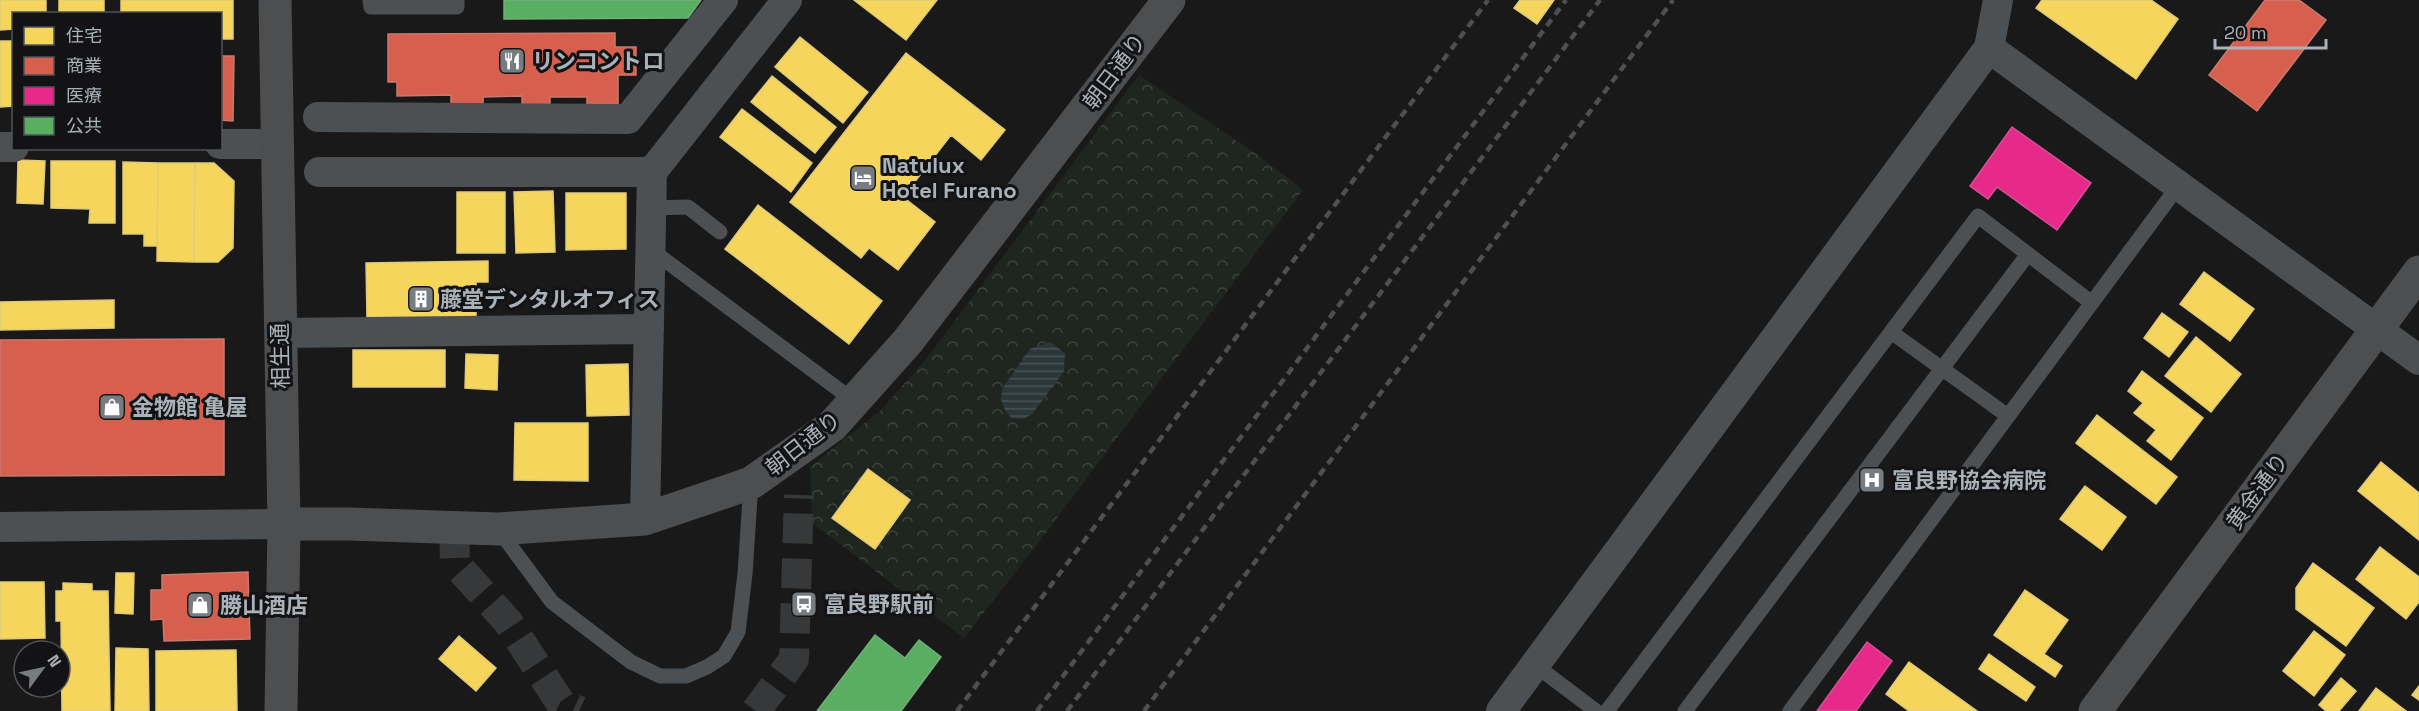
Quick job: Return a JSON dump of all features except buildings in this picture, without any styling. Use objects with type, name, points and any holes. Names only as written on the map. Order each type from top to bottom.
[{"type":"street","name":"相生通","points":[[275,0],[284,524],[281,711]]},
{"type":"street","points":[[318,117],[628,119],[723,0]]},
{"type":"street","points":[[645,519],[652,172],[787,0]]},
{"type":"street","name":"朝日通り","points":[[284,524],[498,529],[645,519],[751,483],[832,426],[908,341],[1168,0]]},
{"type":"street","points":[[1501,711],[1989,48],[1998,0]]},
{"type":"street","points":[[1989,48],[2419,360]]},
{"type":"street","points":[[222,144],[276,144]]},
{"type":"street","points":[[319,172],[652,172]]},
{"type":"street","name":"黄金通り","points":[[2095,711],[2419,272]]},
{"type":"street","points":[[280,333],[649,329]]},
{"type":"street","points":[[0,527],[284,524]]},
{"type":"lane","points":[[370,0],[370,8],[457,7],[457,0]]},
{"type":"lane","points":[[1790,711],[2179,185]]},
{"type":"lane","points":[[651,208],[688,207],[720,232]]},
{"type":"lane","points":[[1607,711],[1978,216],[2092,303]]},
{"type":"lane","points":[[650,249],[854,401]]},
{"type":"lane","points":[[1685,711],[2028,254]]},
{"type":"lane","points":[[1891,332],[2008,416]]},
{"type":"lane","points":[[498,529],[552,602],[631,662],[660,676],[686,676],[707,667],[724,656],[738,632],[745,574],[751,483]]},
{"type":"lane","points":[[1535,665],[1596,711]]},
{"type":"green space","points":[[1139,75],[1258,155],[1303,190],[1039,542],[964,638],[812,523],[810,467],[881,410],[927,358]]},
{"type":"shaded area","points":[[1050,342],[1065,353],[1064,371],[1033,413],[1024,419],[1011,418],[1001,400],[1002,389],[1030,349]]},
{"type":"tunnel","points":[[756,711],[794,659],[799,495]]},
{"type":"tunnel","points":[[454,528],[455,563],[508,622],[560,702],[579,711]]},
{"type":"railway","points":[[957,711],[1488,0]]},
{"type":"railway","points":[[1037,711],[1566,0]]},
{"type":"railway","points":[[1067,711],[1600,0]]},
{"type":"railway","points":[[1144,711],[1673,0]]},
{"type":"place","name":"リンコントロ","points":[[512,61]]},
{"type":"place","name":"Natulux Hotel Furano","points":[[863,178]]},
{"type":"place","name":"藤堂デンタルオフィス","points":[[421,299]]},
{"type":"place","name":"金物館 亀屋","points":[[112,407]]},
{"type":"place","name":"富良野協会病院","points":[[1872,480]]},
{"type":"place","name":"富良野駅前","points":[[804,604]]},
{"type":"place","name":"勝山酒店","points":[[200,605]]}]
